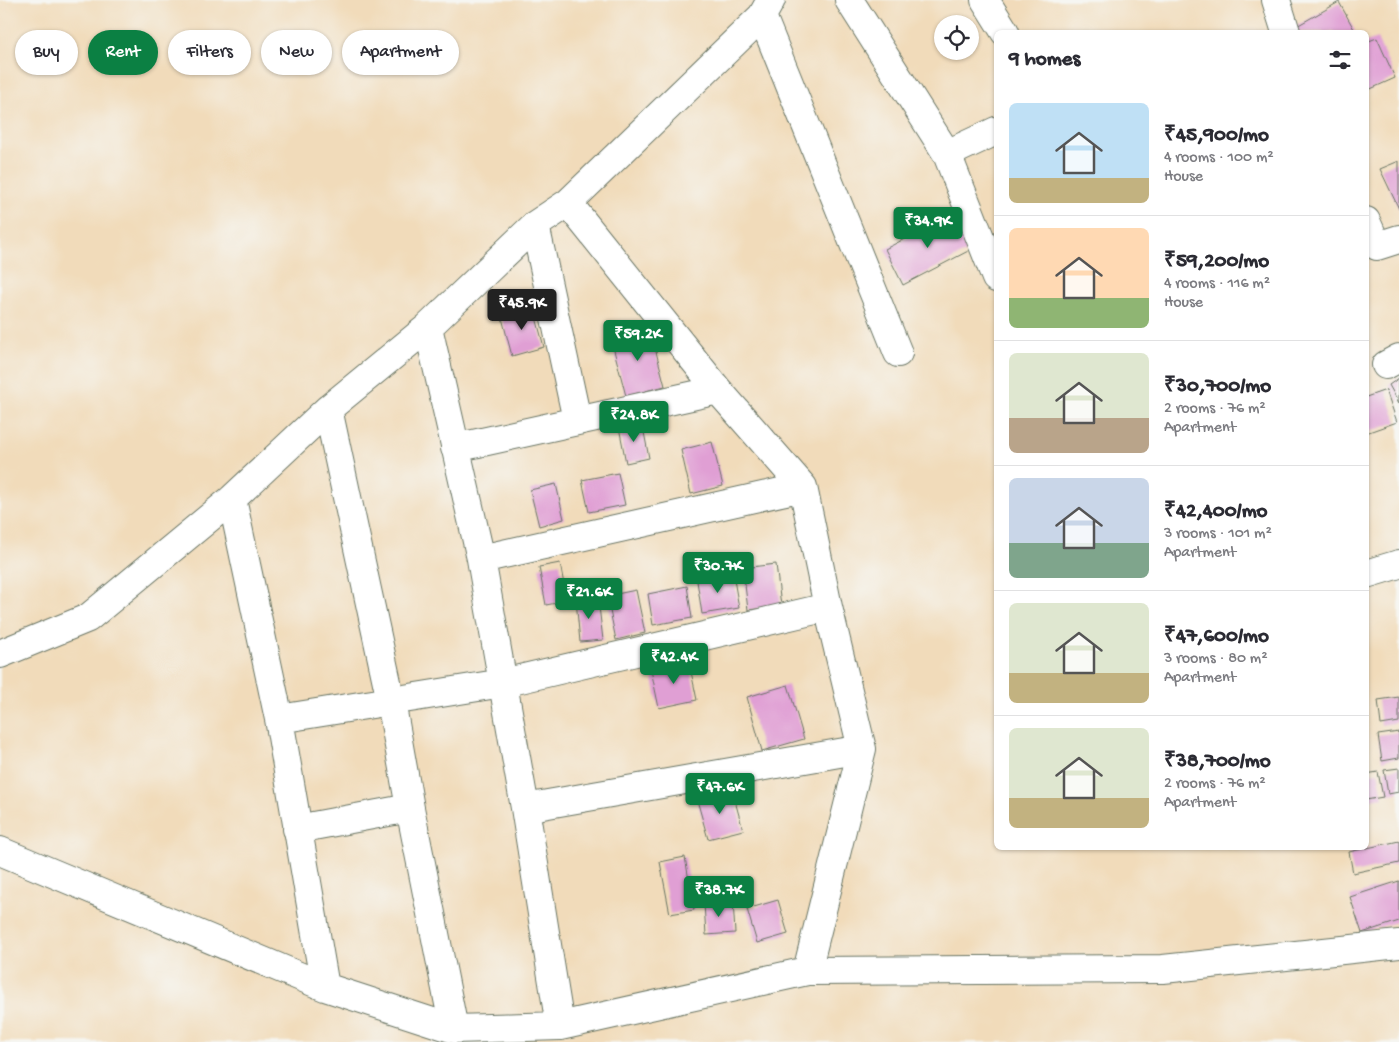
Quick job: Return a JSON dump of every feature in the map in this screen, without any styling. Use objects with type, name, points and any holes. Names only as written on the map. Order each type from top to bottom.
[{"type":"street","points":[[849,0],[947,154],[994,273]]},
{"type":"street","points":[[985,0],[1004,30]]},
{"type":"street","points":[[0,654],[88,618],[232,499],[328,409],[428,327],[535,225],[568,203],[767,8],[898,353]]},
{"type":"street","points":[[947,154],[994,132]]},
{"type":"street","points":[[568,203],[718,390],[803,487],[828,607],[862,749],[807,971]]},
{"type":"street","points":[[535,225],[577,420]]},
{"type":"street","points":[[1369,228],[1377,246],[1399,239]]},
{"type":"street","points":[[428,327],[481,559],[525,808],[560,1026]]},
{"type":"street","points":[[455,448],[718,390]]},
{"type":"street","points":[[328,409],[391,701],[410,808],[454,1029]]},
{"type":"street","points":[[481,559],[803,487]]},
{"type":"street","points":[[232,499],[278,719],[325,987]]},
{"type":"street","points":[[1369,573],[1399,564]]},
{"type":"street","points":[[278,719],[503,683],[828,607]]},
{"type":"street","points":[[525,808],[862,749]]},
{"type":"street","points":[[298,829],[410,808]]},
{"type":"street","points":[[0,850],[325,987],[454,1029],[560,1026],[807,971],[1163,969],[1399,944]]},
{"type":"building","points":[[1339,2],[1354,30],[1297,30],[1295,27]]},
{"type":"building","points":[[1377,38],[1395,78],[1369,90],[1369,41]]},
{"type":"building","points":[[1399,161],[1399,209],[1380,169]]},
{"type":"building","points":[[953,214],[972,249],[903,285],[885,249]]},
{"type":"building","points":[[533,306],[544,347],[512,356],[501,314]]},
{"type":"building","points":[[650,329],[665,386],[626,396],[611,339]]},
{"type":"building","points":[[1399,378],[1399,403],[1389,385]]},
{"type":"building","points":[[1386,390],[1397,422],[1369,432],[1369,396]]},
{"type":"building","points":[[642,422],[649,458],[626,463],[619,427]]},
{"type":"building","points":[[712,442],[723,486],[691,494],[681,450]]},
{"type":"building","points":[[618,473],[625,505],[589,512],[582,480]]},
{"type":"building","points":[[556,484],[564,519],[539,526],[530,490]]},
{"type":"building","points":[[560,563],[567,601],[546,605],[539,567]]},
{"type":"building","points":[[776,564],[781,606],[748,610],[743,568]]},
{"type":"building","points":[[733,574],[739,608],[702,614],[697,581]]},
{"type":"building","points":[[687,586],[692,618],[653,625],[648,594]]},
{"type":"building","points":[[636,590],[645,633],[616,640],[607,596]]},
{"type":"building","points":[[598,598],[603,640],[580,642],[576,600]]},
{"type":"building","points":[[689,662],[697,700],[659,708],[651,670]]},
{"type":"building","points":[[788,685],[804,739],[762,751],[747,697]]},
{"type":"building","points":[[1399,697],[1399,722],[1381,725],[1378,700]]},
{"type":"building","points":[[1399,732],[1399,758],[1382,761],[1378,735]]},
{"type":"building","points":[[1399,768],[1399,792],[1388,794],[1384,770]]},
{"type":"building","points":[[1378,772],[1383,797],[1369,799],[1369,774]]},
{"type":"building","points":[[732,790],[743,830],[708,839],[697,800]]},
{"type":"building","points":[[1399,841],[1399,863],[1353,873],[1349,852],[1369,850],[1369,848]]},
{"type":"building","points":[[685,857],[694,910],[670,914],[660,862]]},
{"type":"building","points":[[1399,881],[1399,921],[1362,933],[1350,897]]},
{"type":"building","points":[[778,900],[788,934],[757,943],[747,909]]},
{"type":"building","points":[[733,901],[735,933],[706,935],[704,903]]}]
